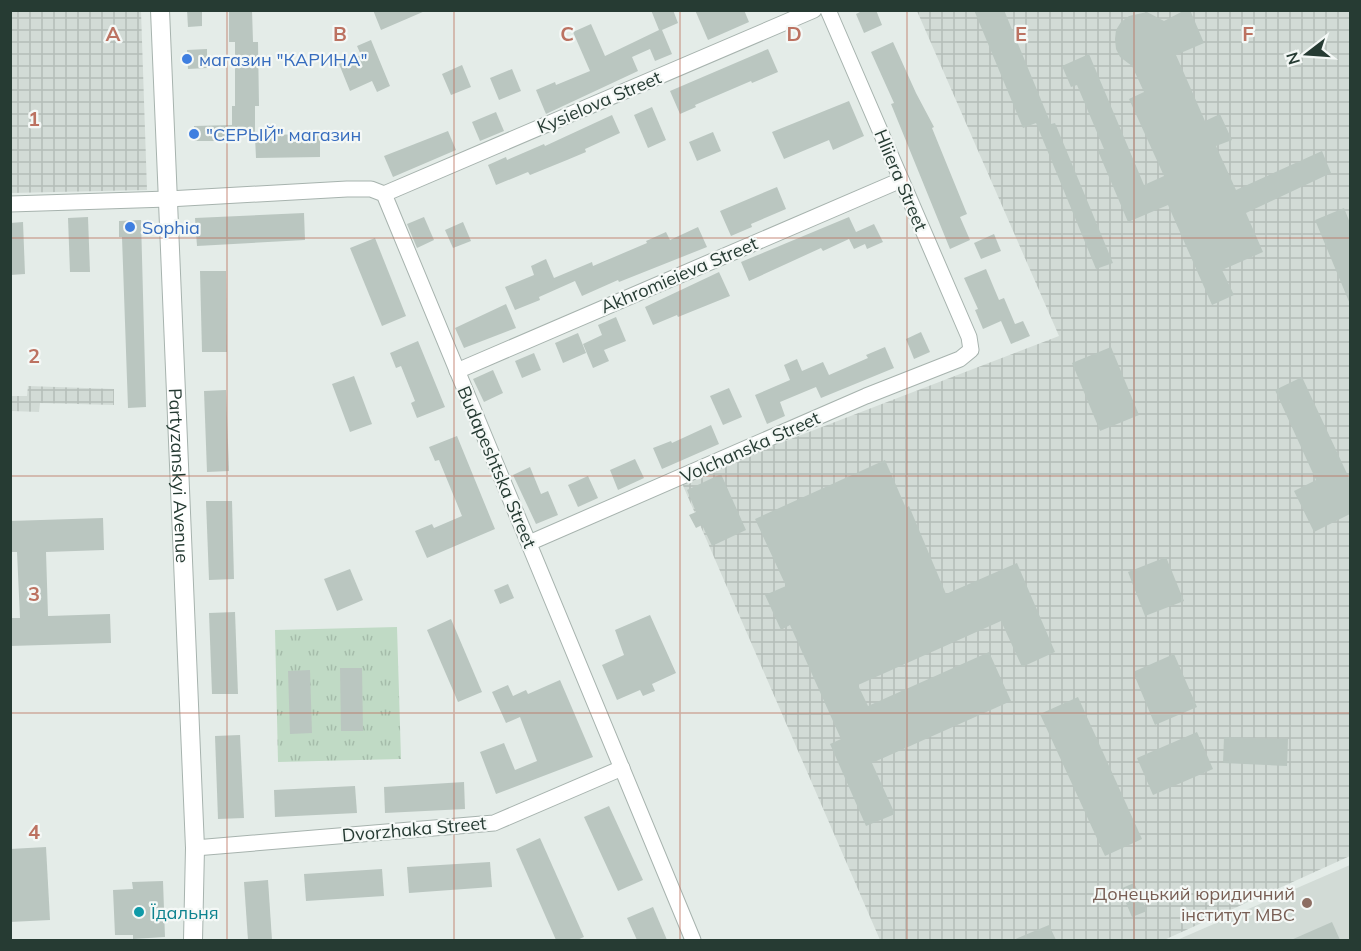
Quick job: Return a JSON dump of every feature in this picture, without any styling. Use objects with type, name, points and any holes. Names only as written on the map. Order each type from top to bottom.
[{"type":"street","name":"Partyzanskyi Avenue","points":[[160,10],[195,848],[193,940]]},
{"type":"street","name":"Kysielova Street","points":[[384,194],[814,10]]},
{"type":"street","name":"Hliiera Street","points":[[828,10],[969,337],[971,350]]},
{"type":"street","name":"Akhromieieva Street","points":[[457,371],[901,180]]},
{"type":"street","points":[[10,204],[168,199],[347,189],[371,189],[384,194]]},
{"type":"street","name":"Budapeshtska Street","points":[[384,194],[693,940]]},
{"type":"street","name":"Volchanska Street","points":[[529,543],[866,396],[960,360],[971,350]]},
{"type":"street","name":"Dvorzhaka Street","points":[[195,848],[494,823],[622,768]]},
{"type":"shaded area","points":[[10,11],[141,11],[147,190],[11,193]]},
{"type":"shaded area","points":[[917,11],[1350,11],[1350,856],[1164,940],[880,940],[681,481],[1059,336]]},
{"type":"shaded area","points":[[28,386],[114,389],[114,405],[40,403],[39,412],[11,411],[11,396],[27,396]]},
{"type":"shaded area","name":"Донецький юридичний інститут МВС","points":[[1350,865],[1350,940],[1177,940]]},
{"type":"green space","points":[[397,627],[401,759],[278,762],[275,630]]},
{"type":"building","points":[[187,10],[202,10],[202,26],[188,27]]},
{"type":"building","points":[[229,10],[252,10],[253,42],[258,42],[259,106],[255,106],[255,135],[320,134],[320,157],[256,158],[255,137],[215,137],[215,141],[194,141],[194,126],[232,125],[232,106],[235,106],[235,42],[229,42]]},
{"type":"building","points":[[373,10],[425,10],[425,11],[381,30]]},
{"type":"building","points":[[651,10],[673,10],[678,23],[662,30],[672,54],[655,61],[650,49],[632,57],[638,71],[546,114],[536,90],[555,82],[556,85],[590,71],[573,32],[591,24],[605,56],[659,30]]},
{"type":"building","points":[[695,10],[744,10],[749,22],[708,40]]},
{"type":"building","points":[[864,10],[876,10],[882,25],[864,33],[856,14]]},
{"type":"building","points":[[974,10],[1004,10],[1051,124],[1055,123],[1113,263],[1096,269],[1036,123],[1023,128]]},
{"type":"building","points":[[1185,10],[1190,10],[1204,43],[1176,55],[1205,121],[1220,114],[1232,140],[1216,146],[1236,190],[1322,151],[1331,173],[1246,213],[1263,252],[1222,270],[1234,295],[1212,305],[1168,205],[1128,222],[1098,151],[1104,149],[1077,85],[1071,87],[1062,66],[1089,54],[1144,185],[1164,176],[1129,99],[1144,92],[1132,66],[1120,57],[1116,49],[1116,30],[1129,16],[1147,12],[1164,21]]},
{"type":"building","points":[[371,40],[390,86],[377,92],[372,81],[350,91],[339,64],[361,55],[357,46]]},
{"type":"building","points":[[893,42],[934,127],[932,128],[967,214],[960,217],[970,240],[950,249],[891,104],[894,103],[871,52]]},
{"type":"building","points":[[207,49],[207,68],[188,69],[187,50]]},
{"type":"building","points":[[768,49],[778,72],[695,105],[696,107],[680,114],[670,91]]},
{"type":"building","points":[[462,65],[471,87],[451,95],[442,74]]},
{"type":"building","points":[[512,69],[521,91],[499,100],[490,78]]},
{"type":"building","points":[[849,101],[864,136],[833,150],[829,140],[784,159],[772,132]]},
{"type":"building","points":[[652,107],[666,140],[648,148],[634,115]]},
{"type":"building","points":[[496,112],[504,131],[480,141],[472,122]]},
{"type":"building","points":[[612,115],[620,133],[567,160],[530,175],[528,172],[496,185],[488,165],[506,157],[507,160],[544,144],[545,146]]},
{"type":"building","points":[[448,131],[456,150],[393,177],[384,156]]},
{"type":"building","points":[[713,132],[721,151],[697,161],[689,142]]},
{"type":"building","points":[[777,187],[786,209],[751,224],[752,227],[731,236],[720,211]]},
{"type":"building","points":[[1344,208],[1350,223],[1350,304],[1315,220]]},
{"type":"building","points":[[304,213],[305,240],[197,246],[195,218]]},
{"type":"building","points":[[88,217],[90,272],[70,272],[68,218]]},
{"type":"building","points":[[424,217],[434,240],[417,248],[407,224]]},
{"type":"building","points":[[849,217],[856,232],[874,224],[883,242],[867,249],[865,244],[854,249],[849,239],[823,251],[821,248],[749,281],[741,262]]},
{"type":"building","points":[[141,220],[146,407],[128,408],[122,237],[119,237],[119,221]]},
{"type":"building","points":[[23,222],[25,274],[10,275],[10,223]]},
{"type":"building","points":[[463,222],[471,241],[453,248],[445,230]]},
{"type":"building","points":[[698,227],[707,247],[582,296],[575,281],[539,297],[540,300],[515,310],[505,287],[534,275],[531,266],[546,259],[554,278],[592,262],[593,266],[647,243],[646,241],[666,232],[670,240]]},
{"type":"building","points":[[994,234],[1001,251],[981,259],[974,243]]},
{"type":"building","points":[[375,238],[406,316],[382,326],[350,248]]},
{"type":"building","points":[[986,269],[999,300],[1004,298],[1015,324],[1023,321],[1030,336],[1011,344],[1001,321],[983,329],[975,310],[978,309],[964,278]]},
{"type":"building","points":[[200,271],[226,271],[227,352],[202,352]]},
{"type":"building","points":[[719,272],[730,296],[653,325],[645,307]]},
{"type":"building","points":[[506,304],[516,328],[464,348],[455,328]]},
{"type":"building","points":[[616,317],[626,341],[604,350],[609,361],[593,368],[583,344],[602,335],[598,325]]},
{"type":"building","points":[[921,332],[930,352],[914,359],[906,339]]},
{"type":"building","points":[[578,333],[586,353],[563,363],[555,343]]},
{"type":"building","points":[[418,341],[445,407],[417,418],[411,403],[415,401],[401,366],[396,368],[390,353]]},
{"type":"building","points":[[885,347],[894,368],[821,398],[816,387],[780,402],[785,416],[767,424],[755,395],[790,380],[784,365],[797,359],[802,371],[823,362],[829,375],[868,358],[866,355]]},
{"type":"building","points":[[1111,347],[1139,415],[1100,431],[1072,363]]},
{"type":"building","points":[[534,353],[541,370],[522,378],[515,361]]},
{"type":"building","points":[[493,370],[503,393],[484,402],[473,379]]},
{"type":"building","points":[[354,376],[372,424],[350,432],[332,384]]},
{"type":"building","points":[[1302,377],[1350,480],[1350,514],[1314,532],[1294,491],[1316,480],[1275,390]]},
{"type":"building","points":[[729,388],[742,417],[723,425],[710,396]]},
{"type":"building","points":[[226,390],[229,471],[207,472],[204,391]]},
{"type":"building","points":[[711,425],[719,444],[662,469],[653,448],[671,441],[672,443]]},
{"type":"building","points":[[457,436],[495,529],[427,558],[415,531],[432,524],[434,528],[462,516],[439,460],[435,461],[429,447]]},
{"type":"building","points":[[635,459],[644,478],[618,490],[610,470]]},
{"type":"building","points":[[885,460],[906,508],[909,506],[946,594],[1017,563],[1055,652],[1022,667],[1001,621],[858,685],[868,706],[989,652],[1011,701],[872,763],[895,814],[866,826],[830,744],[841,739],[790,625],[781,630],[765,595],[786,586],[755,519]]},
{"type":"building","points":[[530,467],[541,494],[548,491],[558,515],[536,524],[513,475]]},
{"type":"building","points":[[721,474],[746,530],[712,546],[702,525],[696,528],[689,515],[696,512],[687,490]]},
{"type":"building","points":[[588,476],[598,498],[578,507],[568,485]]},
{"type":"building","points":[[206,501],[232,501],[234,579],[209,580]]},
{"type":"building","points":[[103,518],[104,550],[46,552],[48,616],[110,614],[111,643],[10,646],[10,618],[20,618],[17,552],[10,552],[10,521]]},
{"type":"building","points":[[1166,557],[1184,601],[1145,616],[1128,572]]},
{"type":"building","points":[[350,569],[363,600],[337,611],[324,579]]},
{"type":"building","points":[[508,584],[514,598],[500,604],[494,590]]},
{"type":"building","points":[[235,612],[238,694],[212,694],[209,613]]},
{"type":"building","points":[[650,615],[676,673],[652,684],[655,691],[643,696],[640,690],[617,700],[602,665],[624,655],[615,630]]},
{"type":"building","points":[[451,619],[482,692],[458,702],[427,630]]},
{"type":"building","points":[[1174,654],[1197,707],[1155,725],[1133,672]]},
{"type":"building","points":[[340,668],[362,668],[363,731],[341,731]]},
{"type":"building","points":[[310,670],[312,733],[290,734],[288,671]]},
{"type":"building","points":[[560,680],[593,757],[496,794],[480,752],[504,743],[515,770],[537,761],[520,717],[506,723],[492,692],[508,685],[513,696],[526,690],[528,694]]},
{"type":"building","points":[[1078,697],[1142,839],[1105,856],[1040,714]]},
{"type":"building","points":[[1197,732],[1213,769],[1153,795],[1137,758]]},
{"type":"building","points":[[240,735],[244,818],[218,819],[215,736]]},
{"type":"building","points":[[1224,737],[1288,739],[1287,766],[1223,763]]},
{"type":"building","points":[[464,782],[465,809],[385,813],[384,787]]},
{"type":"building","points":[[355,786],[357,813],[275,817],[274,790]]},
{"type":"building","points":[[609,806],[643,880],[618,891],[584,817]]},
{"type":"building","points":[[540,838],[584,937],[577,940],[556,940],[516,849]]},
{"type":"building","points":[[46,847],[50,920],[10,922],[10,849]]},
{"type":"building","points":[[490,862],[492,887],[409,893],[407,867]]},
{"type":"building","points":[[382,869],[384,896],[306,901],[304,874]]},
{"type":"building","points":[[268,880],[272,940],[248,940],[244,882]]},
{"type":"building","name":"Їдальня","points":[[163,881],[165,937],[133,939],[133,935],[115,935],[113,890],[133,889],[132,882]]},
{"type":"building","points":[[1134,883],[1147,911],[1132,917],[1120,889]]},
{"type":"building","points":[[653,907],[667,940],[637,940],[627,918]]},
{"type":"building","points":[[1332,922],[1340,940],[1291,940]]},
{"type":"building","points":[[1049,925],[1056,940],[1013,940]]},
{"type":"place","name":"магазин \"КАРИНА\"","points":[[187,59]]},
{"type":"place","name":"\"СЕРЫЙ\" магазин","points":[[194,134]]},
{"type":"place","name":"Sophia","points":[[130,227]]},
{"type":"place","name":"Донецький юридичний інститут МВС","points":[[1307,903]]},
{"type":"place","name":"Їдальня","points":[[139,912]]}]
